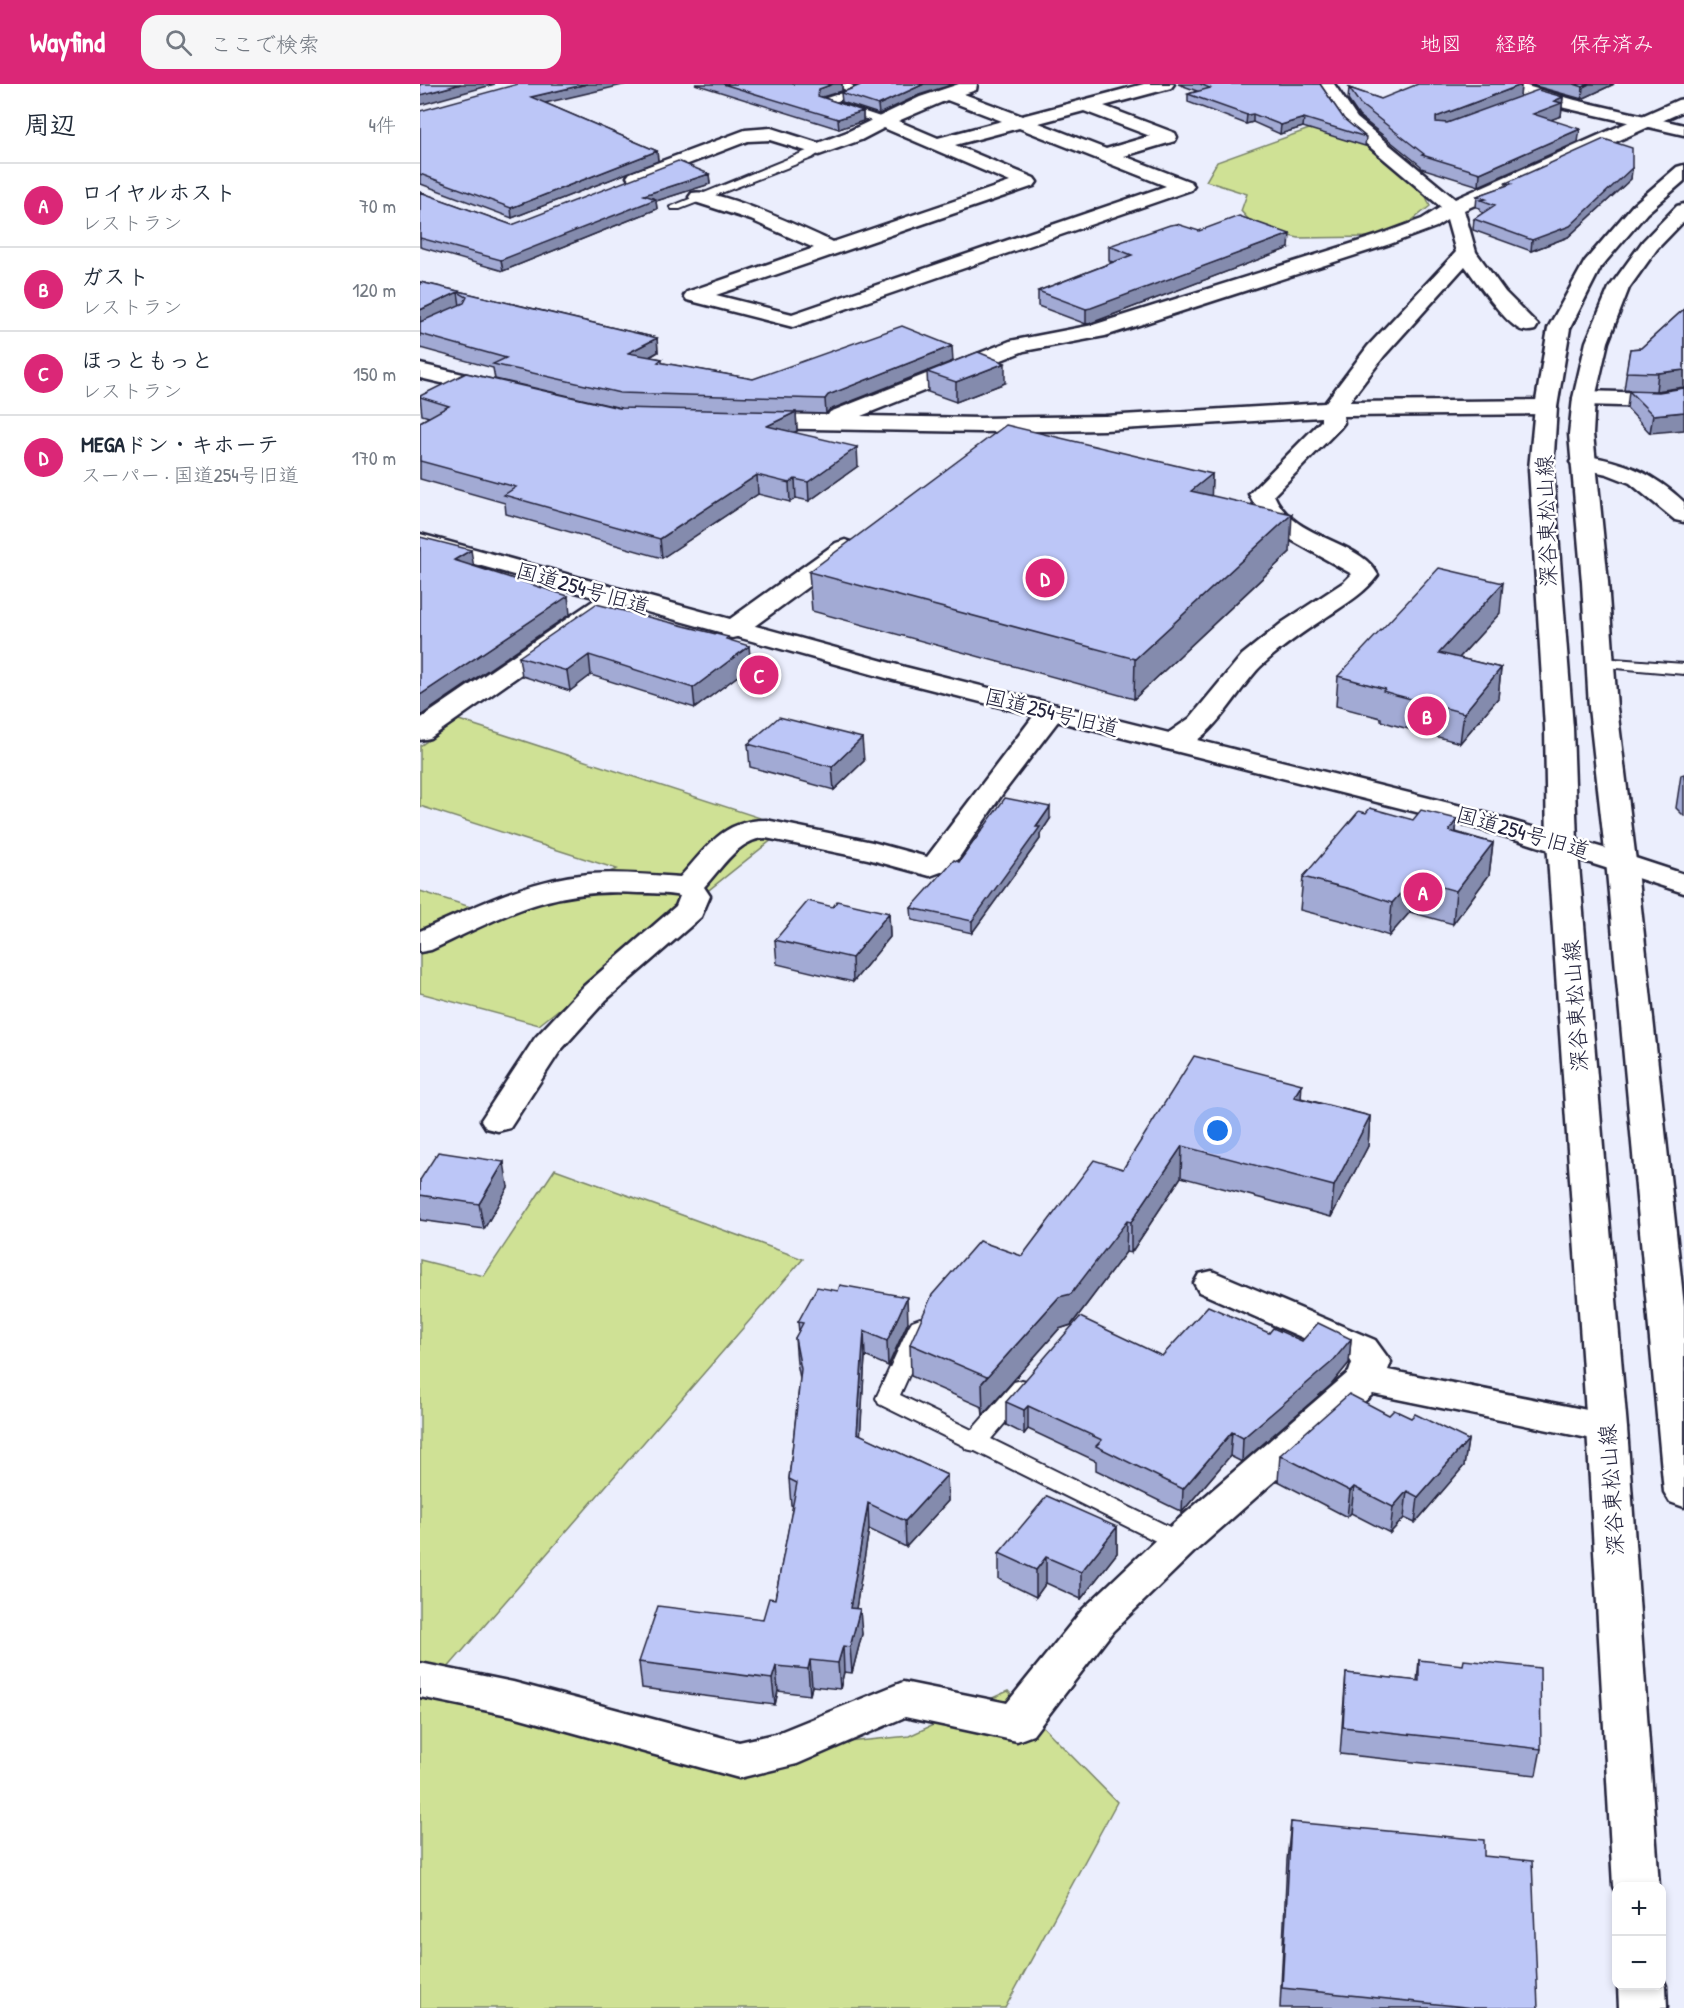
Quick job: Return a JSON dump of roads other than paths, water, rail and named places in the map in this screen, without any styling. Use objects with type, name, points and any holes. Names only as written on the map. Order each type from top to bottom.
[{"type":"street","points":[[616,186],[752,135],[771,134],[819,149],[854,136],[882,121],[977,84]]},
{"type":"street","points":[[936,144],[1165,84]]},
{"type":"street","points":[[1325,84],[1351,122],[1453,207],[1466,253],[1493,290],[1527,325]]},
{"type":"street","points":[[1503,84],[1684,130]]},
{"type":"street","points":[[882,121],[1027,182],[694,296],[793,321],[1184,186],[949,94]]},
{"type":"street","points":[[825,422],[1018,346],[1097,331],[1383,240],[1429,223],[1453,207],[1684,104]]},
{"type":"street","points":[[1086,105],[1168,137],[1106,155]]},
{"type":"street","name":"深谷東松山線","points":[[1636,1882],[1607,1428],[1562,842],[1559,728],[1540,469],[1546,406],[1559,328],[1592,265],[1640,209],[1684,171]]},
{"type":"street","points":[[699,197],[758,216],[832,249]]},
{"type":"street","name":"深谷東松山線","points":[[1684,210],[1650,245],[1619,288],[1597,342],[1584,398],[1581,434],[1600,663],[1684,1492]]},
{"type":"street","points":[[1174,742],[1200,724],[1251,661],[1365,575],[1361,567],[1292,530],[1276,518],[1264,505],[1262,494],[1332,423],[1332,409],[1376,351],[1466,253]]},
{"type":"street","points":[[420,370],[520,394]]},
{"type":"street","points":[[1584,398],[1656,400],[1684,396]]},
{"type":"street","points":[[730,421],[981,425],[1105,423],[1332,409],[1546,406]]},
{"type":"street","points":[[987,447],[998,442],[1022,438],[1263,429],[1285,413]]},
{"type":"street","points":[[1582,462],[1614,466],[1629,472],[1657,490],[1684,515]]},
{"type":"street","points":[[732,630],[864,535]]},
{"type":"street","name":"国道254号旧道","points":[[420,541],[732,630],[1475,817],[1562,842],[1684,884]]},
{"type":"street","points":[[420,732],[615,597]]},
{"type":"street","points":[[688,887],[734,837],[749,829],[766,829],[872,851],[930,867],[941,862],[993,787],[1051,712]]},
{"type":"street","points":[[420,943],[516,900],[574,885],[628,884],[688,887],[695,896],[690,910],[595,993],[547,1045],[498,1120]]},
{"type":"street","points":[[420,1680],[513,1699],[739,1760],[781,1751],[903,1699],[1017,1723],[1098,1620],[1179,1542],[1366,1379],[1372,1362],[1362,1349],[1212,1283]]},
{"type":"street","points":[[1366,1379],[1607,1428]]},
{"type":"street","points":[[1642,1990],[1643,2008]]},
{"type":"lane","points":[[839,84],[858,91],[824,102],[882,121]]},
{"type":"lane","points":[[1518,104],[1540,95]]},
{"type":"lane","points":[[676,207],[808,156],[819,149]]},
{"type":"lane","points":[[1600,663],[1684,669]]},
{"type":"lane","points":[[929,1306],[887,1398],[974,1443],[1179,1542]]},
{"type":"lane","points":[[974,1443],[1038,1371]]},
{"type":"place","name":"MEGAドン・キホーテ","points":[[1045,578]]},
{"type":"place","name":"ほっともっと","points":[[759,675]]},
{"type":"place","name":"ガスト","points":[[1427,716]]},
{"type":"place","name":"ロイヤルホスト","points":[[1423,892]]}]
